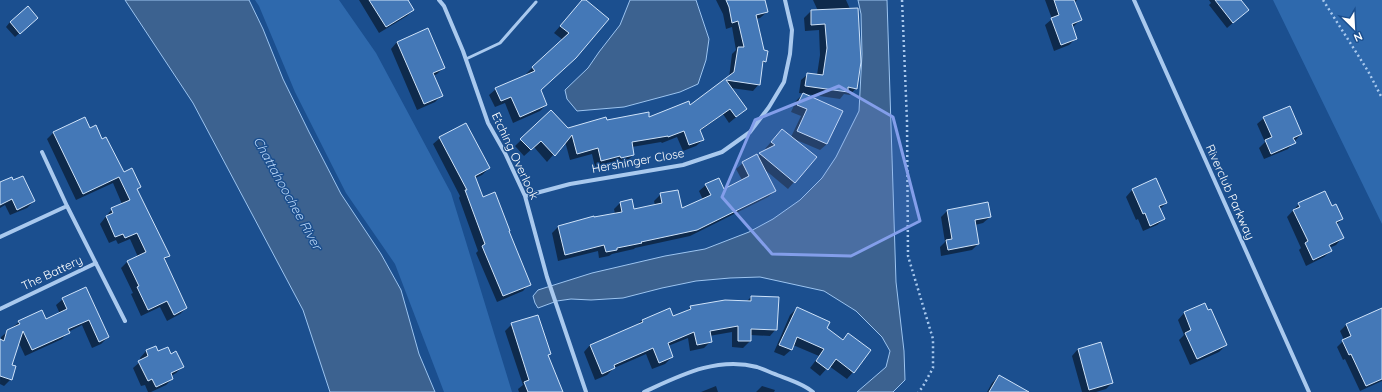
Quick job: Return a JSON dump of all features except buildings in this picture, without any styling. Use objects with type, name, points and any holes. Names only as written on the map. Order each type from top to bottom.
[{"type":"street","name":"Etching Overlook","points":[[439,0],[444,6],[466,59],[488,123],[505,153],[525,196],[547,277],[586,392]]},
{"type":"street","name":"Hershinger Close","points":[[525,196],[570,184],[684,164],[722,152],[750,132],[769,107],[784,82],[790,54],[792,30],[785,0]]},
{"type":"street","name":"Riverclub Parkway","points":[[1134,0],[1309,392]]},
{"type":"street","name":"The Battery","points":[[0,309],[96,263],[42,152]]},
{"type":"street","points":[[0,237],[67,206]]},
{"type":"street","points":[[96,263],[125,321]]},
{"type":"street","points":[[644,392],[687,372],[708,367],[732,365],[756,367],[806,386],[813,392]]},
{"type":"lane","points":[[466,59],[500,42],[536,2]]},
{"type":"path","points":[[902,0],[907,121],[908,256],[933,339],[933,368],[922,388],[918,392]]},
{"type":"path","points":[[1323,0],[1368,71],[1382,98]]},
{"type":"highlighted area","points":[[839,86],[893,117],[920,221],[851,256],[772,254],[722,197],[755,120]]},
{"type":"shaded area","points":[[255,0],[339,0],[376,53],[451,193],[512,392],[444,392],[395,264],[346,193],[295,92],[259,6]]},
{"type":"shaded area","points":[[1273,0],[1382,0],[1382,224]]},
{"type":"water","name":"Chattahoochee River","points":[[125,0],[249,0],[263,29],[283,79],[341,194],[381,254],[401,290],[419,354],[435,392],[330,392],[303,310],[193,103]]},
{"type":"water","points":[[630,0],[696,0],[709,39],[706,60],[698,84],[680,92],[624,107],[577,111],[567,99],[565,90],[588,68],[620,25]]},
{"type":"water","points":[[858,0],[887,0],[896,282],[904,351],[905,380],[893,392],[857,392],[886,367],[890,351],[882,337],[856,311],[824,291],[760,277],[730,278],[696,281],[623,298],[591,300],[571,299],[557,301],[538,308],[533,296],[538,290],[592,273],[665,256],[705,249],[749,232],[773,219],[800,200],[822,178],[836,157],[859,111],[862,54],[861,14]]}]
